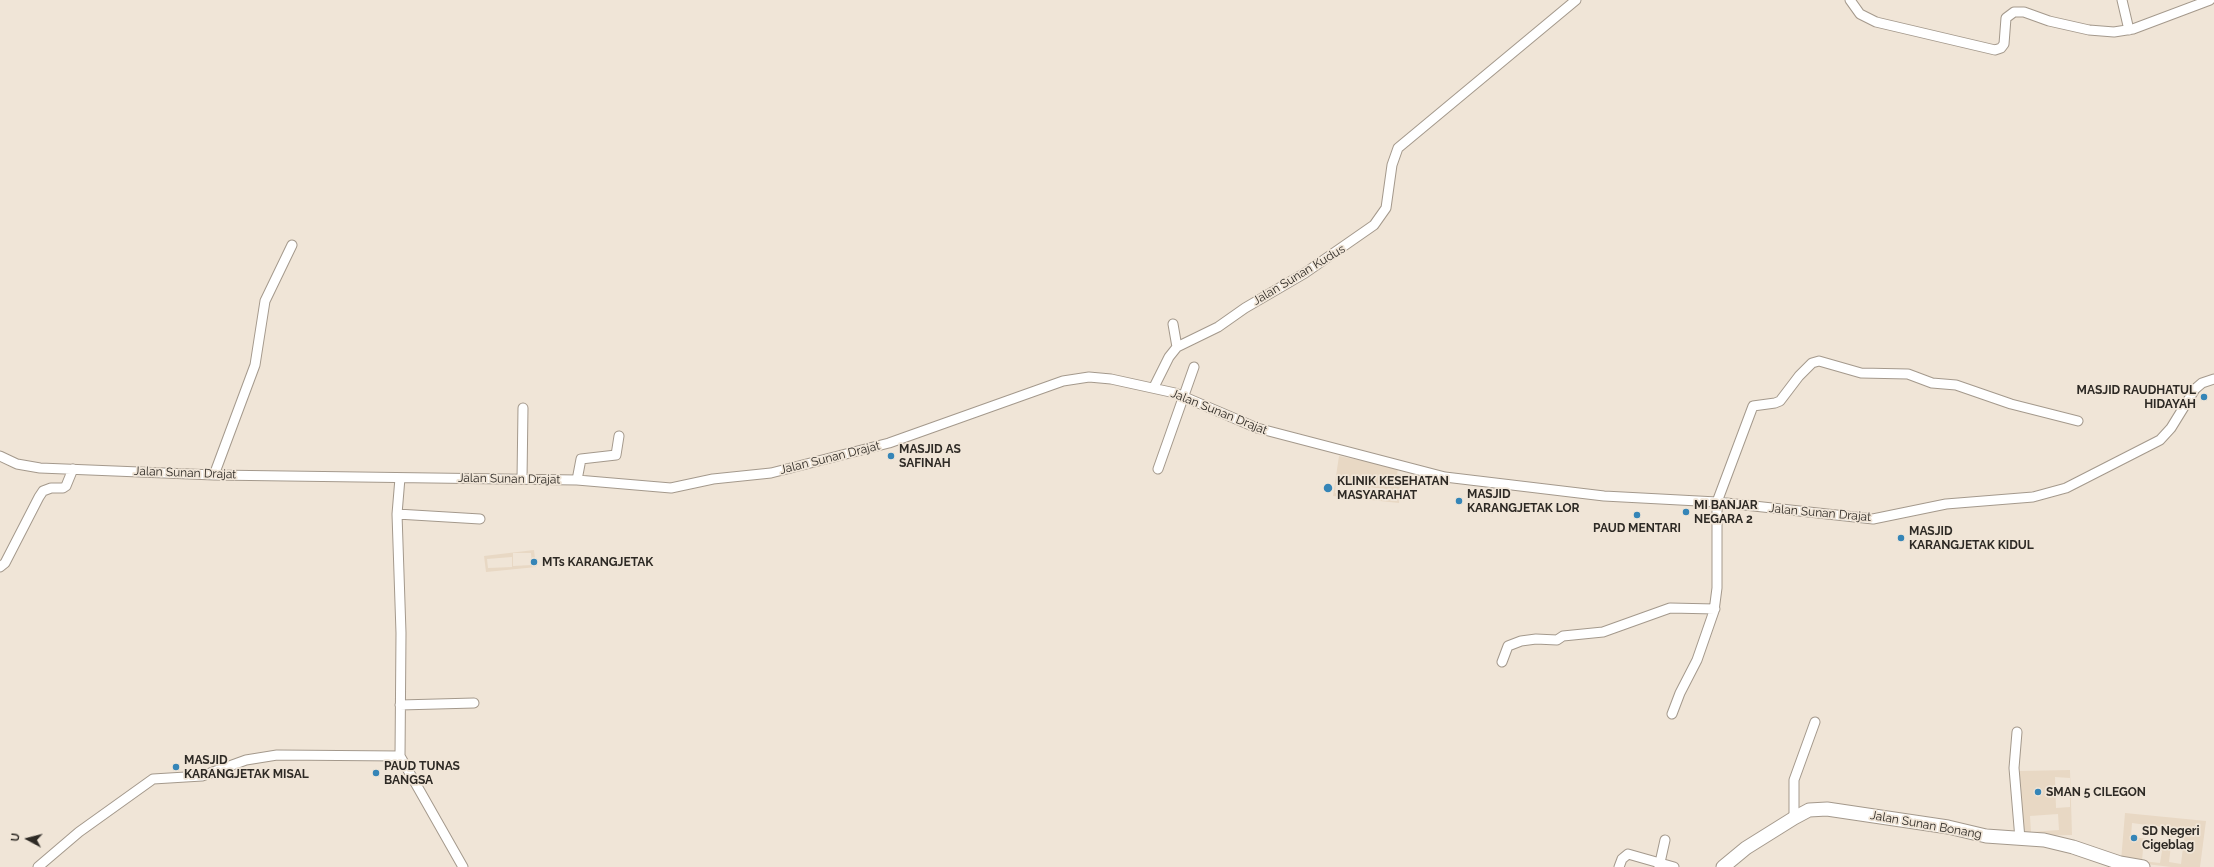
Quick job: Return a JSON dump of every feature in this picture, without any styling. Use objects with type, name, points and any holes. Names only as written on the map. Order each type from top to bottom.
[{"type":"street","name":"Jalan Sunan Kudus","points":[[1154,388],[1168,358],[1177,347],[1218,327],[1244,308],[1305,274],[1374,225],[1386,208],[1392,165],[1398,148],[1576,0]]},
{"type":"street","points":[[1850,0],[1860,14],[1876,22],[1995,50],[2001,48],[2004,44],[2006,18],[2014,12],[2024,12],[2049,21],[2102,32],[2129,30],[2210,0]]},
{"type":"street","points":[[2122,0],[2129,30]]},
{"type":"street","points":[[214,475],[255,365],[265,301],[292,245]]},
{"type":"street","points":[[1173,324],[1177,347]]},
{"type":"street","points":[[1672,714],[1680,693],[1697,660],[1714,609],[1717,588],[1716,502],[1751,408],[1755,405],[1773,404],[1780,401],[1796,379],[1816,361],[1861,373],[1908,374],[1932,383],[1956,385],[2011,404],[2078,421]]},
{"type":"street","points":[[1158,469],[1194,367]]},
{"type":"street","name":"Jalan Sunan Drajat","points":[[0,456],[17,464],[73,469],[214,475],[577,480],[671,488],[713,479],[771,472],[889,443],[1071,379],[1089,377],[1111,379],[1184,396],[1256,428],[1409,469],[1445,477],[1604,496],[1716,502],[1873,519],[1946,504],[2045,495],[2082,481],[2160,440],[2171,428],[2195,389],[2202,383],[2214,379]]},
{"type":"street","points":[[522,479],[523,408]]},
{"type":"street","points":[[577,480],[581,458],[616,455],[619,436]]},
{"type":"street","points":[[0,567],[5,563],[39,497],[44,491],[50,488],[63,488],[66,486],[73,469]]},
{"type":"street","points":[[400,478],[397,514],[401,633],[400,756],[463,867]]},
{"type":"street","points":[[397,514],[480,519]]},
{"type":"street","points":[[1502,662],[1508,646],[1521,642],[1536,639],[1557,640],[1562,636],[1603,632],[1670,608],[1714,609]]},
{"type":"street","points":[[400,705],[474,703]]},
{"type":"street","points":[[1794,818],[1794,780],[1815,722]]},
{"type":"street","points":[[2017,732],[2014,768],[2020,839]]},
{"type":"street","points":[[38,867],[78,832],[154,779],[202,776],[228,765],[261,756],[400,756]]},
{"type":"street","name":"Jalan Sunan Bonang","points":[[1723,867],[1746,848],[1809,810],[1842,810],[1948,827],[1986,836],[2044,840],[2073,847],[2120,863],[2143,867]]},
{"type":"street","points":[[1660,865],[1665,840]]},
{"type":"street","points":[[1619,867],[1622,859],[1628,854],[1660,865],[1674,867]]},
{"type":"shaded area","points":[[1339,456],[1398,468],[1396,482],[1400,482],[1399,503],[1333,496]],"holes":[[[1336,483],[1368,487],[1367,497],[1335,493]],[[1370,487],[1398,491],[1397,501],[1369,498]]]},
{"type":"shaded area","name":"MTs KARANGJETAK","points":[[534,550],[536,567],[486,572],[484,556]],"holes":[[[513,553],[531,553],[532,565],[513,566]],[[512,557],[512,567],[488,568],[487,559]]]},
{"type":"shaded area","name":"SMAN 5 CILEGON","points":[[2070,770],[2072,835],[2021,836],[2019,771]],"holes":[[[2055,777],[2070,778],[2070,807],[2056,808]],[[2058,814],[2059,830],[2031,832],[2030,816]]]},
{"type":"shaded area","name":"SD Negeri Cigeblag","points":[[2125,813],[2206,821],[2200,867],[2171,867],[2121,861]],"holes":[[[2132,823],[2170,828],[2168,841],[2131,837]],[[2173,830],[2185,831],[2181,864],[2169,862]],[[2143,849],[2162,851],[2160,863],[2142,861]]]},
{"type":"place","name":"MASJID RAUDHATUL HIDAYAH","points":[[2204,397]]},
{"type":"place","name":"MASJID AS SAFINAH","points":[[891,456]]},
{"type":"place","name":"KLINIK KESEHATAN MASYARAHAT","points":[[1328,488]]},
{"type":"place","name":"MASJID KARANGJETAK LOR","points":[[1459,501]]},
{"type":"place","name":"MI BANJAR NEGARA 2","points":[[1686,512]]},
{"type":"place","name":"PAUD MENTARI","points":[[1637,515]]},
{"type":"place","name":"MASJID KARANGJETAK KIDUL","points":[[1901,538]]},
{"type":"place","name":"MTs KARANGJETAK","points":[[534,562]]},
{"type":"place","name":"MASJID KARANGJETAK MISAL","points":[[176,767]]},
{"type":"place","name":"PAUD TUNAS BANGSA","points":[[376,773]]},
{"type":"place","name":"SMAN 5 CILEGON","points":[[2038,792]]},
{"type":"place","name":"SD Negeri Cigeblag","points":[[2134,838]]}]
